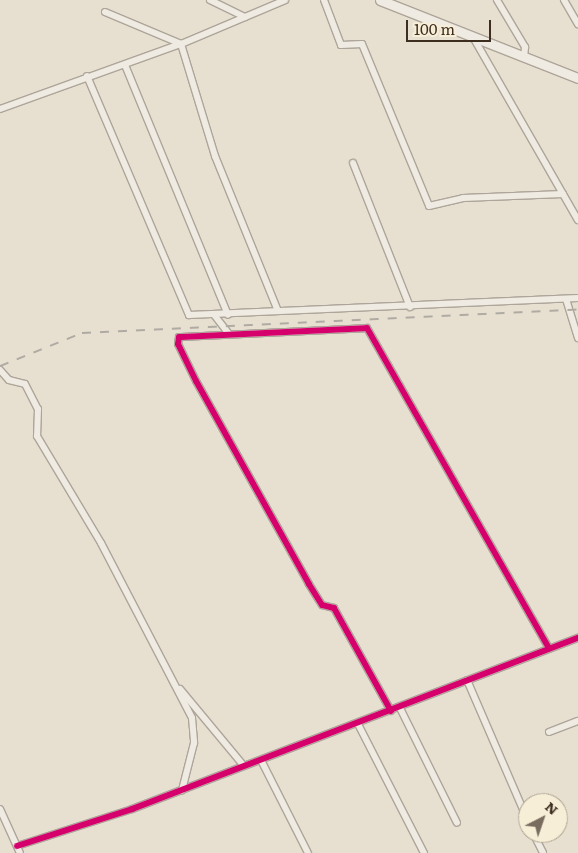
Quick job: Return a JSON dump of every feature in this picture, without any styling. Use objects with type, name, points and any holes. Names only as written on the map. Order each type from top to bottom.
[{"type":"street","points":[[210,0],[245,17]]},
{"type":"street","points":[[0,109],[180,44],[285,0]]},
{"type":"street","points":[[324,0],[340,45],[362,44],[427,204],[482,196],[563,194]]},
{"type":"street","points":[[380,0],[578,78]]},
{"type":"street","points":[[497,0],[525,47],[524,58]]},
{"type":"street","points":[[564,0],[578,24]]},
{"type":"street","points":[[105,12],[180,44],[215,156],[278,311]]},
{"type":"street","points":[[474,37],[578,220]]},
{"type":"street","points":[[125,65],[228,315]]},
{"type":"street","points":[[87,76],[187,313],[215,316],[278,311],[410,307],[578,298]]},
{"type":"street","points":[[353,163],[410,307]]},
{"type":"street","points":[[566,299],[578,338]]},
{"type":"street","points":[[215,316],[218,325],[232,335]]},
{"type":"street","points":[[391,711],[334,608],[322,605],[309,584],[177,341],[182,336],[360,328],[370,331],[549,648]]},
{"type":"street","points":[[0,370],[9,380],[25,384],[38,409],[37,436],[101,543],[174,683],[195,731],[182,790]]},
{"type":"street","points":[[0,809],[18,850],[358,724],[578,638]]},
{"type":"street","points":[[467,680],[518,798]]},
{"type":"street","points":[[174,683],[244,766]]},
{"type":"street","points":[[400,708],[457,823]]},
{"type":"street","points":[[549,732],[578,721]]},
{"type":"street","points":[[358,724],[424,853]]},
{"type":"street","points":[[261,760],[308,853]]},
{"type":"railway","points":[[0,366],[82,333],[578,310]]},
{"type":"cycle path","points":[[391,711],[334,608],[322,605],[309,584],[196,381],[178,344],[179,337],[367,328],[549,648]]},
{"type":"cycle path","points":[[17,846],[132,809],[578,638]]}]
